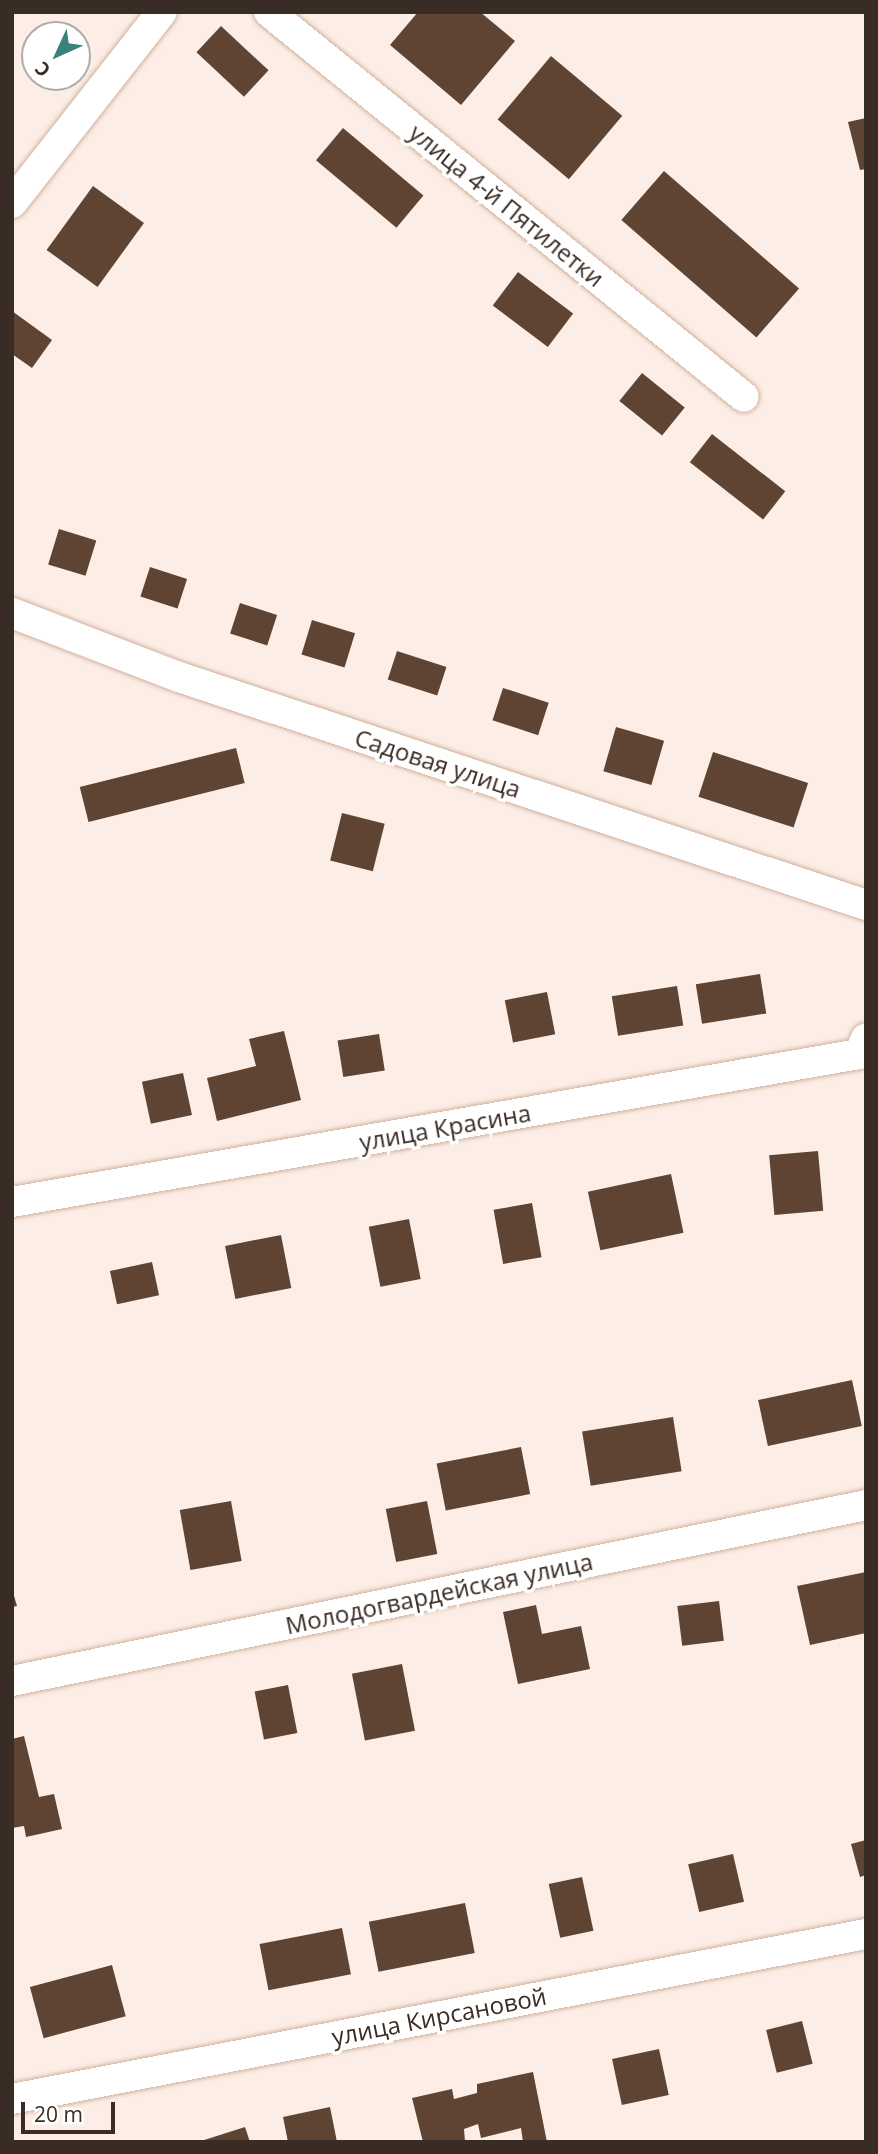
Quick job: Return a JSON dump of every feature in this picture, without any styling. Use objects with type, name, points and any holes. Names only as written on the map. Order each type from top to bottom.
[{"type":"street","points":[[12,203],[162,12]]},
{"type":"street","name":"улица 4-й Пятилетки","points":[[270,12],[744,397]]},
{"type":"street","name":"Садовая улица","points":[[12,613],[179,677],[866,905]]},
{"type":"street","name":"улица Красина","points":[[12,1202],[859,1054],[866,1038]]},
{"type":"street","name":"Молодогвардейская улица","points":[[12,1681],[866,1505]]},
{"type":"street","name":"улица Кирсановой","points":[[12,2099],[866,1934]]},
{"type":"building","points":[[418,12],[480,12],[515,41],[461,105],[390,45]]},
{"type":"building","points":[[221,26],[269,70],[244,97],[196,52]]},
{"type":"building","points":[[551,56],[622,116],[569,179],[498,120]]},
{"type":"building","points":[[866,118],[866,169],[860,170],[848,122]]},
{"type":"building","points":[[343,128],[423,195],[396,228],[316,160]]},
{"type":"building","points":[[664,171],[799,288],[756,337],[621,220]]},
{"type":"building","points":[[93,186],[144,223],[98,287],[47,250]]},
{"type":"building","points":[[518,272],[573,314],[548,347],[493,306]]},
{"type":"building","points":[[12,311],[52,340],[32,368],[12,354]]},
{"type":"building","points":[[642,373],[685,408],[662,436],[619,401]]},
{"type":"building","points":[[712,434],[785,491],[763,520],[690,462]]},
{"type":"building","points":[[59,529],[96,540],[85,576],[48,564]]},
{"type":"building","points":[[150,567],[187,579],[178,609],[140,596]]},
{"type":"building","points":[[240,603],[277,615],[267,645],[230,633]]},
{"type":"building","points":[[312,620],[355,633],[345,668],[301,654]]},
{"type":"building","points":[[397,651],[446,667],[437,696],[388,680]]},
{"type":"building","points":[[503,688],[549,703],[538,735],[492,720]]},
{"type":"building","points":[[616,727],[664,741],[651,785],[603,771]]},
{"type":"building","points":[[236,748],[245,783],[88,822],[80,787]]},
{"type":"building","points":[[713,752],[808,783],[794,828],[698,797]]},
{"type":"building","points":[[342,813],[385,824],[373,871],[330,861]]},
{"type":"building","points":[[760,974],[766,1014],[702,1024],[696,984]]},
{"type":"building","points":[[677,986],[683,1026],[618,1036],[612,996]]},
{"type":"building","points":[[547,992],[555,1034],[513,1042],[505,1000]]},
{"type":"building","points":[[284,1031],[301,1100],[217,1121],[207,1078],[256,1066],[249,1039]]},
{"type":"building","points":[[379,1034],[385,1071],[343,1077],[338,1041]]},
{"type":"building","points":[[183,1073],[192,1115],[151,1124],[142,1082]]},
{"type":"building","points":[[818,1151],[823,1211],[774,1215],[769,1155]]},
{"type":"building","points":[[671,1174],[683,1233],[600,1250],[588,1192]]},
{"type":"building","points":[[532,1203],[542,1257],[503,1264],[494,1210]]},
{"type":"building","points":[[409,1219],[421,1279],[380,1287],[369,1227]]},
{"type":"building","points":[[281,1235],[291,1288],[235,1299],[225,1246]]},
{"type":"building","points":[[152,1262],[159,1295],[117,1304],[110,1271]]},
{"type":"building","points":[[852,1380],[862,1426],[768,1446],[758,1400]]},
{"type":"building","points":[[673,1417],[682,1471],[591,1486],[582,1431]]},
{"type":"building","points":[[521,1447],[530,1494],[446,1511],[437,1463]]},
{"type":"building","points":[[231,1501],[242,1561],[190,1570],[180,1510]]},
{"type":"building","points":[[427,1501],[437,1554],[396,1562],[386,1509]]},
{"type":"building","points":[[866,1572],[866,1633],[810,1645],[797,1586]]},
{"type":"building","points":[[12,1589],[17,1606],[12,1607]]},
{"type":"building","points":[[719,1601],[724,1641],[682,1646],[677,1606]]},
{"type":"building","points":[[536,1605],[542,1634],[581,1626],[590,1669],[518,1684],[503,1612]]},
{"type":"building","points":[[402,1664],[415,1731],[365,1740],[352,1674]]},
{"type":"building","points":[[288,1685],[297,1733],[264,1740],[255,1691]]},
{"type":"building","points":[[24,1736],[39,1797],[54,1794],[62,1829],[26,1837],[24,1826],[12,1828],[12,1739]]},
{"type":"building","points":[[866,1840],[866,1875],[860,1877],[851,1844]]},
{"type":"building","points":[[733,1854],[744,1902],[699,1912],[688,1864]]},
{"type":"building","points":[[582,1877],[593,1931],[560,1938],[549,1884]]},
{"type":"building","points":[[465,1903],[475,1953],[379,1972],[369,1922]]},
{"type":"building","points":[[342,1928],[351,1974],[269,1990],[260,1944]]},
{"type":"building","points":[[112,1965],[126,2016],[44,2038],[30,1987]]},
{"type":"building","points":[[802,2021],[813,2064],[777,2073],[766,2030]]},
{"type":"building","points":[[659,2049],[669,2095],[622,2105],[612,2059]]},
{"type":"building","points":[[533,2072],[547,2142],[523,2142],[521,2128],[481,2138],[478,2124],[464,2129],[465,2142],[423,2142],[412,2098],[452,2089],[454,2099],[477,2093],[477,2084]]},
{"type":"building","points":[[330,2107],[337,2142],[288,2142],[283,2117]]},
{"type":"building","points":[[245,2127],[250,2142],[201,2142],[201,2141]]}]
